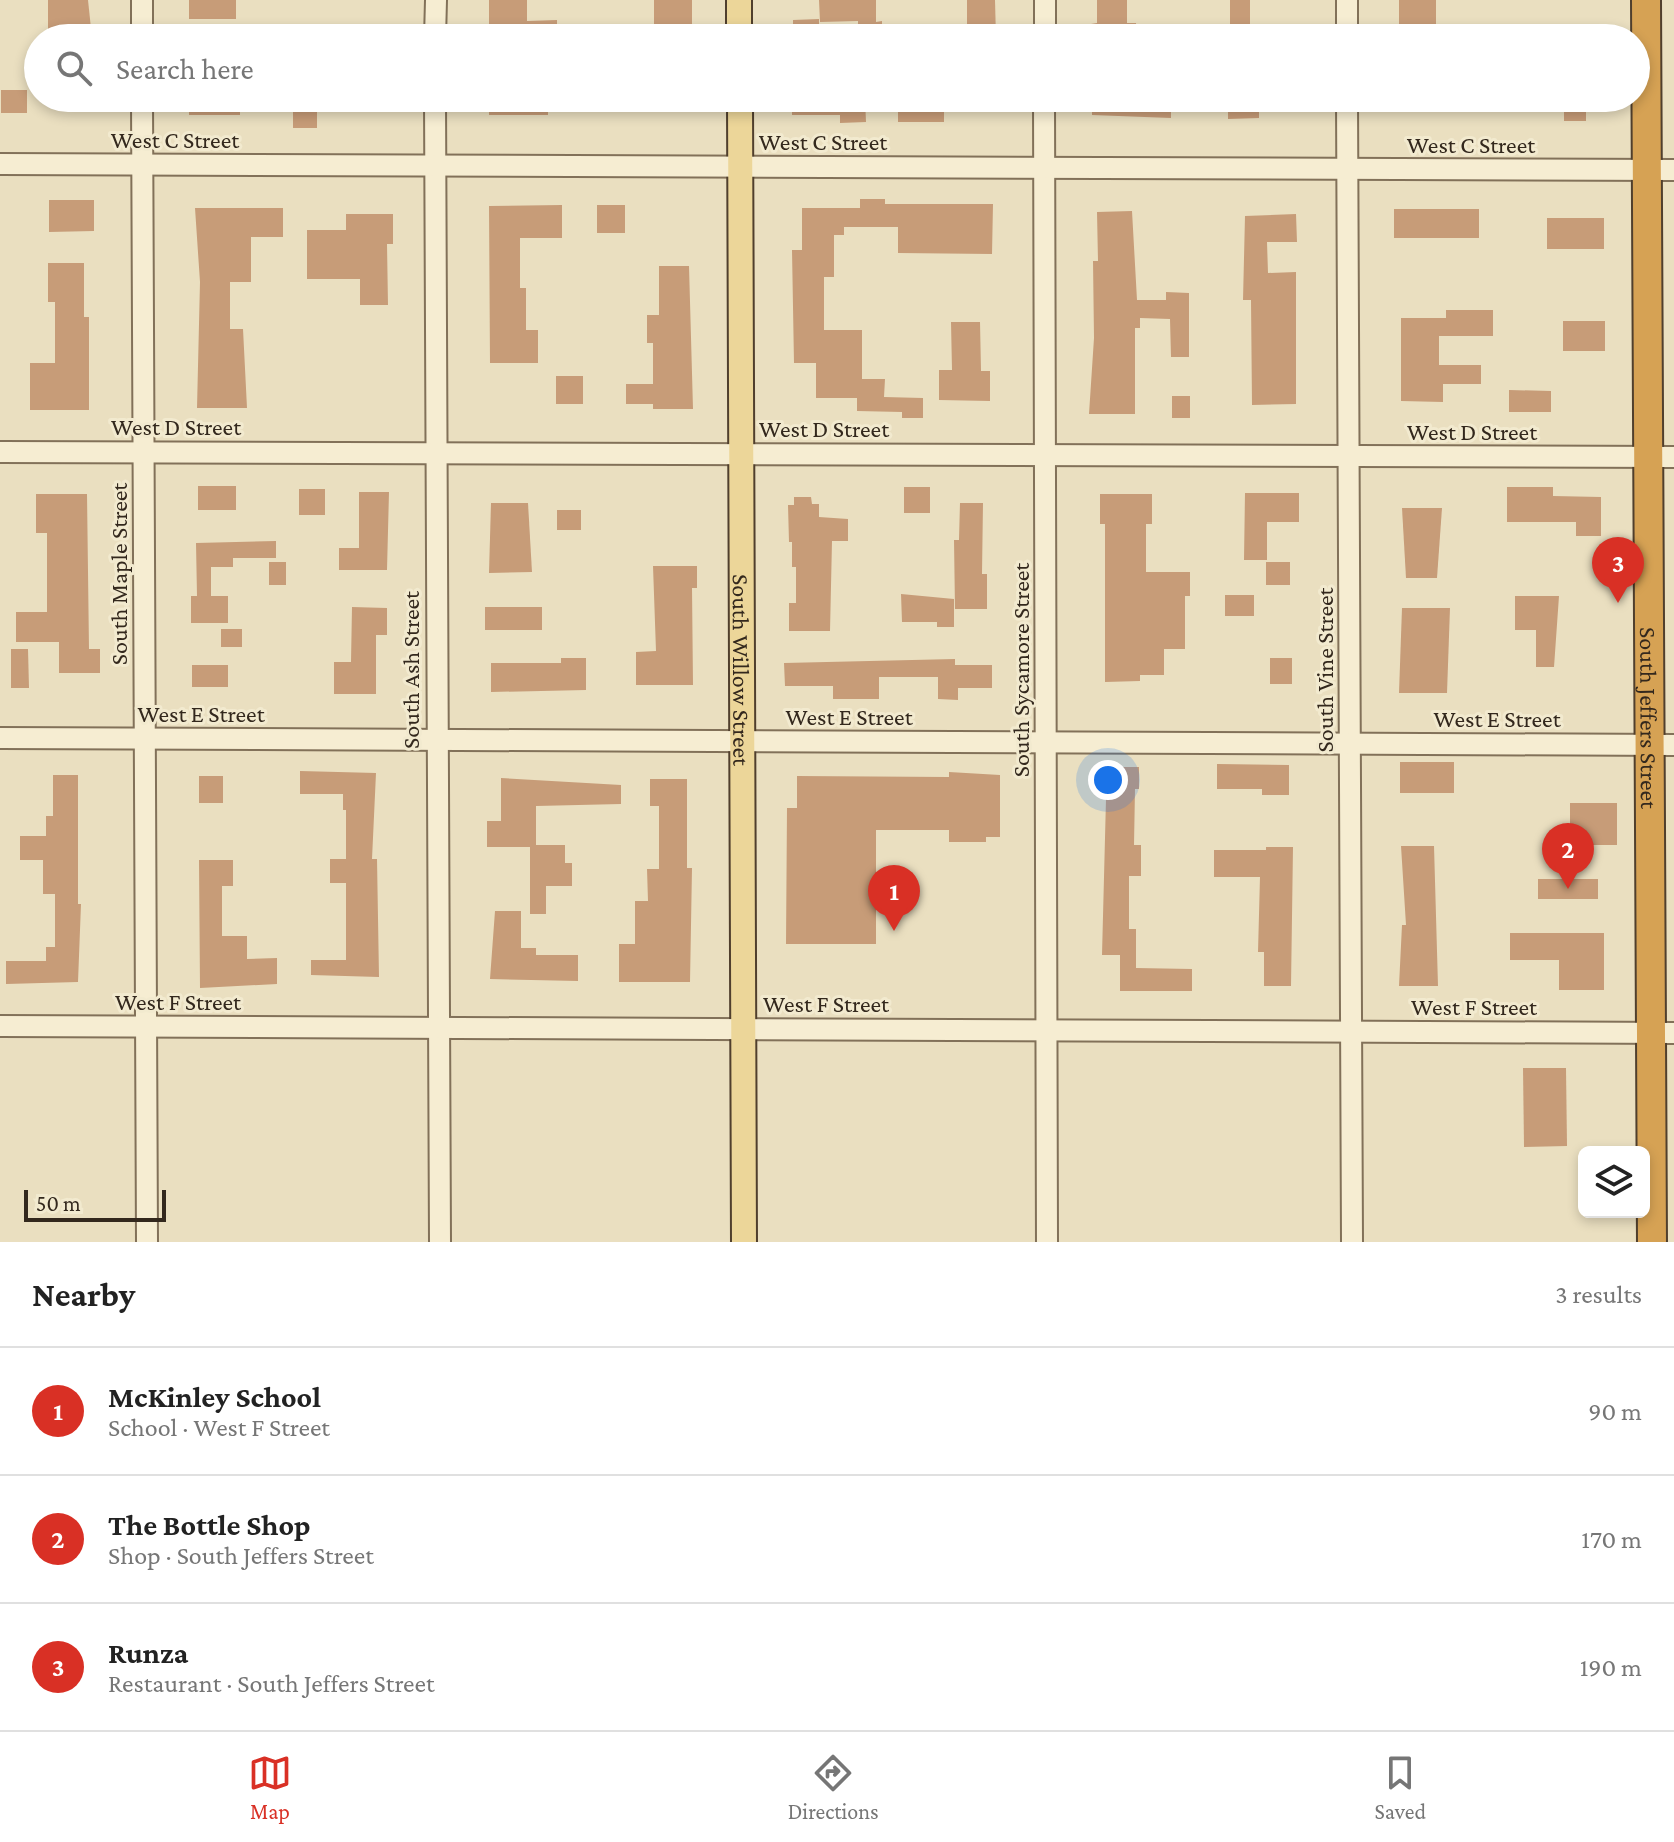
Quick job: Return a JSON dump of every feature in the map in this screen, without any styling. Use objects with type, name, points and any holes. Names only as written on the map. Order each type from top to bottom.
[{"type":"highway","name":"South Jeffers Street","points":[[1646,0],[1648,24]]},
{"type":"highway","name":"South Jeffers Street","points":[[1650,49],[1660,170],[1663,1033],[1652,1242]]},
{"type":"main road","points":[[739,0],[739,24]]},
{"type":"main road","name":"South Willow Street","points":[[740,112],[744,1242]]},
{"type":"street","points":[[142,0],[142,24]]},
{"type":"street","points":[[435,24],[436,0]]},
{"type":"street","points":[[1045,0],[1045,24]]},
{"type":"street","points":[[1347,0],[1347,24]]},
{"type":"street","name":"South Maple Street","points":[[142,112],[147,1242]]},
{"type":"street","name":"South Ash Street","points":[[435,112],[440,1242]]},
{"type":"street","name":"South Sycamore Street","points":[[1044,112],[1047,1242]]},
{"type":"street","name":"South Vine Street","points":[[1347,112],[1352,1242]]},
{"type":"street","name":"West C Street","points":[[0,164],[1660,170]]},
{"type":"street","name":"West D Street","points":[[0,452],[1661,457]]},
{"type":"street","name":"West E Street","points":[[0,738],[1662,745]]},
{"type":"street","name":"West F Street","points":[[0,1026],[1663,1033]]},
{"type":"building","points":[[48,0],[88,0],[91,24],[48,24]]},
{"type":"building","points":[[189,0],[236,0],[236,19],[189,19]]},
{"type":"building","points":[[489,0],[527,0],[527,21],[557,20],[557,24],[489,24]]},
{"type":"building","points":[[654,0],[692,0],[692,24],[654,24]]},
{"type":"building","points":[[819,0],[876,0],[876,22],[882,21],[882,24],[858,24],[858,21],[820,22]]},
{"type":"building","points":[[967,0],[995,0],[996,24],[967,24]]},
{"type":"building","points":[[1097,0],[1127,0],[1127,23],[1136,24],[1091,24],[1097,23]]},
{"type":"building","points":[[1230,0],[1250,0],[1250,24],[1230,24]]},
{"type":"building","points":[[1399,0],[1436,0],[1436,24],[1399,24]]},
{"type":"building","points":[[819,19],[819,24],[793,24],[793,20]]},
{"type":"building","points":[[1,90],[24,90],[24,112],[27,113],[1,113]]},
{"type":"building","points":[[189,112],[240,112],[240,115],[189,115]]},
{"type":"building","points":[[293,112],[317,112],[317,128],[293,128]]},
{"type":"building","points":[[489,112],[548,112],[548,115],[489,115]]},
{"type":"building","points":[[792,112],[866,112],[866,122],[840,123],[840,115],[792,115]]},
{"type":"building","points":[[898,112],[944,112],[944,122],[898,122]]},
{"type":"building","points":[[1092,112],[1171,112],[1171,118],[1092,115]]},
{"type":"building","points":[[1228,112],[1259,112],[1259,118],[1228,119]]},
{"type":"building","points":[[1564,112],[1586,112],[1586,121],[1564,121]]},
{"type":"building","points":[[860,199],[885,199],[885,204],[993,204],[992,254],[898,253],[898,227],[844,227],[844,235],[834,235],[834,277],[824,277],[824,330],[862,330],[862,379],[885,379],[884,397],[923,398],[923,418],[902,418],[902,412],[857,411],[857,398],[816,398],[816,363],[794,363],[792,250],[802,250],[802,208],[860,208]]},
{"type":"building","points":[[49,200],[94,200],[94,231],[49,232]]},
{"type":"building","points":[[562,205],[562,238],[520,238],[520,288],[526,288],[526,330],[538,330],[538,363],[490,363],[489,206]]},
{"type":"building","points":[[597,205],[625,205],[625,233],[597,233]]},
{"type":"building","points":[[195,208],[283,208],[283,237],[251,237],[251,282],[230,282],[230,329],[243,329],[247,408],[197,408],[200,282]]},
{"type":"building","points":[[1394,209],[1479,209],[1479,238],[1394,238]]},
{"type":"building","points":[[1132,211],[1137,300],[1166,300],[1166,292],[1189,293],[1189,357],[1171,357],[1170,319],[1140,318],[1140,328],[1135,328],[1135,414],[1089,414],[1094,338],[1093,261],[1098,261],[1097,212]]},
{"type":"building","points":[[346,214],[393,214],[393,244],[387,244],[388,305],[360,305],[360,279],[307,279],[307,230],[346,230]]},
{"type":"building","points":[[1296,214],[1297,242],[1267,242],[1268,273],[1296,272],[1296,404],[1252,405],[1251,300],[1243,300],[1245,216]]},
{"type":"building","points":[[1547,218],[1604,218],[1604,249],[1547,249]]},
{"type":"building","points":[[48,263],[84,263],[84,317],[89,317],[89,410],[30,410],[30,363],[55,363],[55,302],[48,302]]},
{"type":"building","points":[[659,266],[689,266],[693,409],[653,409],[653,404],[626,404],[626,384],[653,384],[653,343],[647,343],[647,315],[659,315]]},
{"type":"building","points":[[1446,310],[1493,310],[1493,336],[1439,336],[1439,365],[1481,365],[1481,384],[1443,384],[1443,402],[1401,401],[1401,318],[1446,318]]},
{"type":"building","points":[[1563,321],[1605,321],[1605,351],[1563,351]]},
{"type":"building","points":[[951,322],[980,322],[981,371],[990,371],[990,401],[939,400],[939,370],[952,370]]},
{"type":"building","points":[[556,376],[583,376],[583,404],[556,404]]},
{"type":"building","points":[[1509,390],[1551,391],[1551,412],[1509,412]]},
{"type":"building","points":[[1172,396],[1190,396],[1190,418],[1172,418]]},
{"type":"building","points":[[198,486],[236,486],[236,510],[198,510]]},
{"type":"building","points":[[904,487],[930,487],[930,513],[904,513]]},
{"type":"building","points":[[1507,487],[1553,487],[1553,496],[1601,497],[1601,536],[1576,536],[1576,522],[1507,522]]},
{"type":"building","points":[[299,489],[325,489],[325,515],[299,515]]},
{"type":"building","points":[[359,492],[389,492],[387,570],[339,570],[339,548],[359,548]]},
{"type":"building","points":[[1245,493],[1299,493],[1299,522],[1267,522],[1267,560],[1244,560]]},
{"type":"building","points":[[36,494],[87,494],[89,649],[100,649],[100,673],[59,673],[59,642],[16,642],[16,612],[47,612],[47,533],[36,533]]},
{"type":"building","points":[[1100,494],[1152,494],[1152,524],[1146,524],[1146,572],[1190,572],[1190,596],[1185,596],[1185,649],[1164,649],[1164,675],[1140,675],[1140,681],[1105,682],[1105,524],[1100,524]]},
{"type":"building","points":[[794,497],[811,497],[812,504],[819,504],[819,517],[848,519],[848,541],[832,541],[830,631],[789,631],[789,603],[796,603],[796,567],[792,567],[788,505],[794,505]]},
{"type":"building","points":[[491,503],[528,503],[532,572],[489,573]]},
{"type":"building","points":[[960,503],[983,503],[982,574],[987,574],[987,609],[955,609],[954,540],[959,540]]},
{"type":"building","points":[[1402,508],[1442,508],[1437,578],[1406,578]]},
{"type":"building","points":[[557,510],[581,510],[581,530],[557,530]]},
{"type":"building","points":[[276,541],[276,558],[233,558],[233,567],[211,567],[211,596],[228,596],[228,623],[191,623],[191,596],[197,596],[196,543]]},
{"type":"building","points":[[269,562],[286,562],[286,585],[269,585]]},
{"type":"building","points":[[1266,562],[1290,562],[1290,585],[1266,585]]},
{"type":"building","points":[[653,566],[697,566],[697,588],[692,588],[693,685],[636,685],[636,652],[656,651]]},
{"type":"building","points":[[901,594],[954,599],[954,627],[937,627],[937,622],[902,622]]},
{"type":"building","points":[[1225,595],[1254,595],[1254,616],[1225,616]]},
{"type":"building","points":[[1515,596],[1559,596],[1554,667],[1536,667],[1536,630],[1515,630]]},
{"type":"building","points":[[352,607],[387,608],[387,635],[376,635],[376,694],[334,694],[334,662],[351,662]]},
{"type":"building","points":[[485,607],[542,607],[542,630],[485,630]]},
{"type":"building","points":[[1402,608],[1450,608],[1447,693],[1399,693]]},
{"type":"building","points":[[221,629],[242,629],[242,647],[221,647]]},
{"type":"building","points":[[11,649],[28,649],[29,688],[11,688]]},
{"type":"building","points":[[561,658],[586,658],[586,690],[491,692],[491,663],[561,663]]},
{"type":"building","points":[[1270,658],[1292,658],[1292,684],[1270,684]]},
{"type":"building","points":[[955,659],[955,665],[992,665],[992,688],[958,688],[958,700],[938,699],[938,677],[879,677],[879,699],[833,699],[833,686],[785,686],[784,663]]},
{"type":"building","points":[[192,665],[228,665],[228,687],[192,687]]},
{"type":"building","points":[[1400,762],[1454,762],[1454,793],[1400,793]]},
{"type":"building","points":[[1217,764],[1289,765],[1289,795],[1262,795],[1262,789],[1217,789]]},
{"type":"building","points":[[1113,767],[1139,767],[1139,789],[1135,789],[1134,845],[1141,845],[1141,876],[1129,876],[1129,929],[1136,929],[1136,968],[1192,969],[1192,991],[1120,991],[1120,955],[1102,955],[1106,799],[1113,799]]},
{"type":"building","points":[[300,771],[376,773],[372,859],[377,859],[379,977],[311,975],[311,960],[346,960],[346,883],[330,883],[330,859],[346,859],[346,810],[343,810],[343,794],[300,794]]},
{"type":"building","points":[[949,772],[1000,775],[1000,837],[986,837],[986,842],[949,842],[949,830],[876,830],[876,944],[786,944],[787,808],[797,808],[797,776],[949,777]]},
{"type":"building","points":[[53,775],[78,775],[78,904],[81,904],[78,982],[6,984],[6,961],[46,961],[46,947],[55,947],[55,894],[43,894],[43,860],[20,860],[20,836],[46,836],[46,816],[53,816]]},
{"type":"building","points":[[199,776],[223,776],[223,803],[199,803]]},
{"type":"building","points":[[501,778],[621,785],[621,804],[536,806],[536,845],[565,845],[565,863],[572,863],[572,886],[546,886],[546,914],[530,914],[530,847],[487,847],[487,821],[501,821]]},
{"type":"building","points":[[650,779],[687,779],[687,868],[692,868],[690,982],[619,982],[619,944],[635,944],[635,901],[648,901],[647,869],[659,869],[659,806],[650,806]]},
{"type":"building","points":[[1570,803],[1617,803],[1617,845],[1577,845],[1570,837]]},
{"type":"building","points":[[1401,846],[1434,846],[1438,986],[1399,986],[1402,925],[1406,925]]},
{"type":"building","points":[[1266,847],[1293,847],[1291,986],[1264,986],[1264,952],[1258,952],[1260,877],[1214,877],[1214,850],[1266,850]]},
{"type":"building","points":[[199,860],[233,860],[233,886],[222,886],[222,936],[247,936],[247,959],[277,958],[277,984],[200,988]]},
{"type":"building","points":[[1538,879],[1598,879],[1598,899],[1538,899]]},
{"type":"building","points":[[495,911],[521,911],[521,948],[536,948],[536,955],[578,955],[578,981],[490,979]]},
{"type":"building","points":[[1510,933],[1604,933],[1604,990],[1559,990],[1559,960],[1510,960]]},
{"type":"building","points":[[1523,1068],[1566,1068],[1567,1146],[1524,1147]]},
{"type":"place","name":"Runza","points":[[1618,603]]},
{"type":"place","name":"The Bottle Shop","points":[[1568,889]]},
{"type":"place","name":"McKinley School","points":[[894,931]]}]
